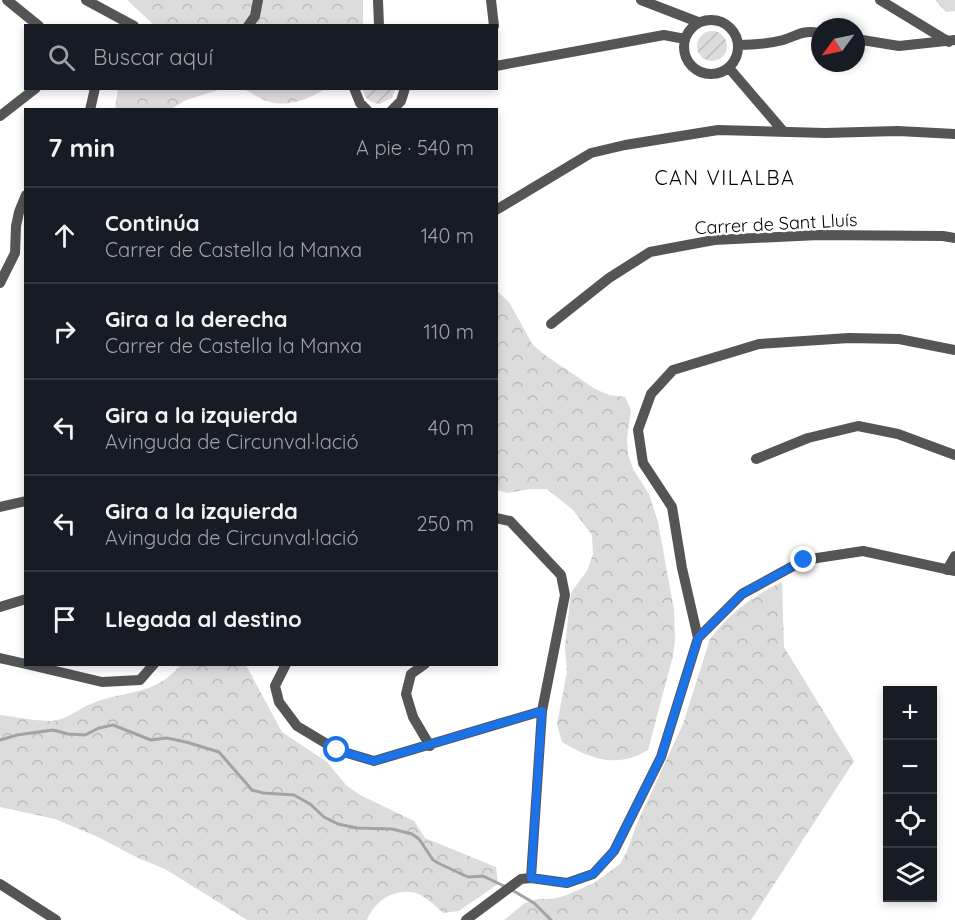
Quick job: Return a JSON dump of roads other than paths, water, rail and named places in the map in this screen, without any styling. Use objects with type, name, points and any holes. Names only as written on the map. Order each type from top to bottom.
[{"type":"street","points":[[7,0],[37,24]]},
{"type":"street","points":[[86,0],[130,24]]},
{"type":"street","points":[[249,24],[255,16],[258,0]]},
{"type":"street","points":[[378,0],[380,24]]},
{"type":"street","points":[[491,0],[494,24]]},
{"type":"street","points":[[641,0],[698,22]]},
{"type":"street","points":[[880,0],[952,41]]},
{"type":"street","points":[[716,19],[732,28],[739,45],[738,54],[729,68],[713,74],[697,70],[686,56],[685,39],[698,22],[716,19]]},
{"type":"street","points":[[739,45],[756,45],[784,40],[807,30],[811,31]]},
{"type":"street","points":[[498,66],[664,35],[685,39]]},
{"type":"street","points":[[865,40],[899,46],[952,41]]},
{"type":"street","points":[[729,68],[783,131]]},
{"type":"street","points":[[0,116],[33,90]]},
{"type":"street","points":[[91,108],[95,90]]},
{"type":"street","points":[[355,90],[360,103],[365,108]]},
{"type":"street","points":[[394,108],[401,101],[404,90]]},
{"type":"street","points":[[498,209],[591,153],[625,144],[718,130],[825,133],[898,131],[955,134]]},
{"type":"street","points":[[0,283],[15,253],[16,226],[24,201]]},
{"type":"street","name":"Carrer de Sant Lluís","points":[[551,324],[609,278],[650,252],[726,239],[823,235],[955,238]]},
{"type":"street","points":[[698,638],[682,568],[672,507],[643,463],[638,430],[651,394],[673,369],[759,344],[849,338],[899,339],[955,350]]},
{"type":"street","points":[[756,459],[808,438],[858,426],[898,435],[955,455]]},
{"type":"street","points":[[0,507],[24,501]]},
{"type":"street","points":[[498,518],[510,521],[561,575],[565,596],[542,711],[531,878]]},
{"type":"street","points":[[466,920],[521,879],[531,878],[567,883],[593,874],[614,851],[661,757],[698,638],[742,594],[804,560],[863,551],[951,571],[955,556]]},
{"type":"street","points":[[0,608],[24,600]]},
{"type":"street","points":[[0,658],[24,664]]},
{"type":"street","points":[[34,666],[102,682],[140,680],[152,666]]},
{"type":"street","points":[[284,666],[275,686],[279,702],[297,726],[337,750],[374,761],[542,711]]},
{"type":"street","points":[[421,666],[411,674],[406,694],[413,717],[430,746]]},
{"type":"street","points":[[0,884],[56,920]]},
{"type":"waterway","points":[[0,740],[53,730],[85,735],[99,728],[113,725],[151,740],[167,738],[186,742],[219,752],[252,790],[294,795],[310,804],[324,817],[338,824],[357,828],[392,829],[412,834],[419,839],[433,860],[440,864],[468,877],[483,876],[506,887]]},
{"type":"waterway","points":[[512,890],[534,903],[551,920]]},
{"type":"district","name":"CAN VILALBA","points":[[725,178]]}]
